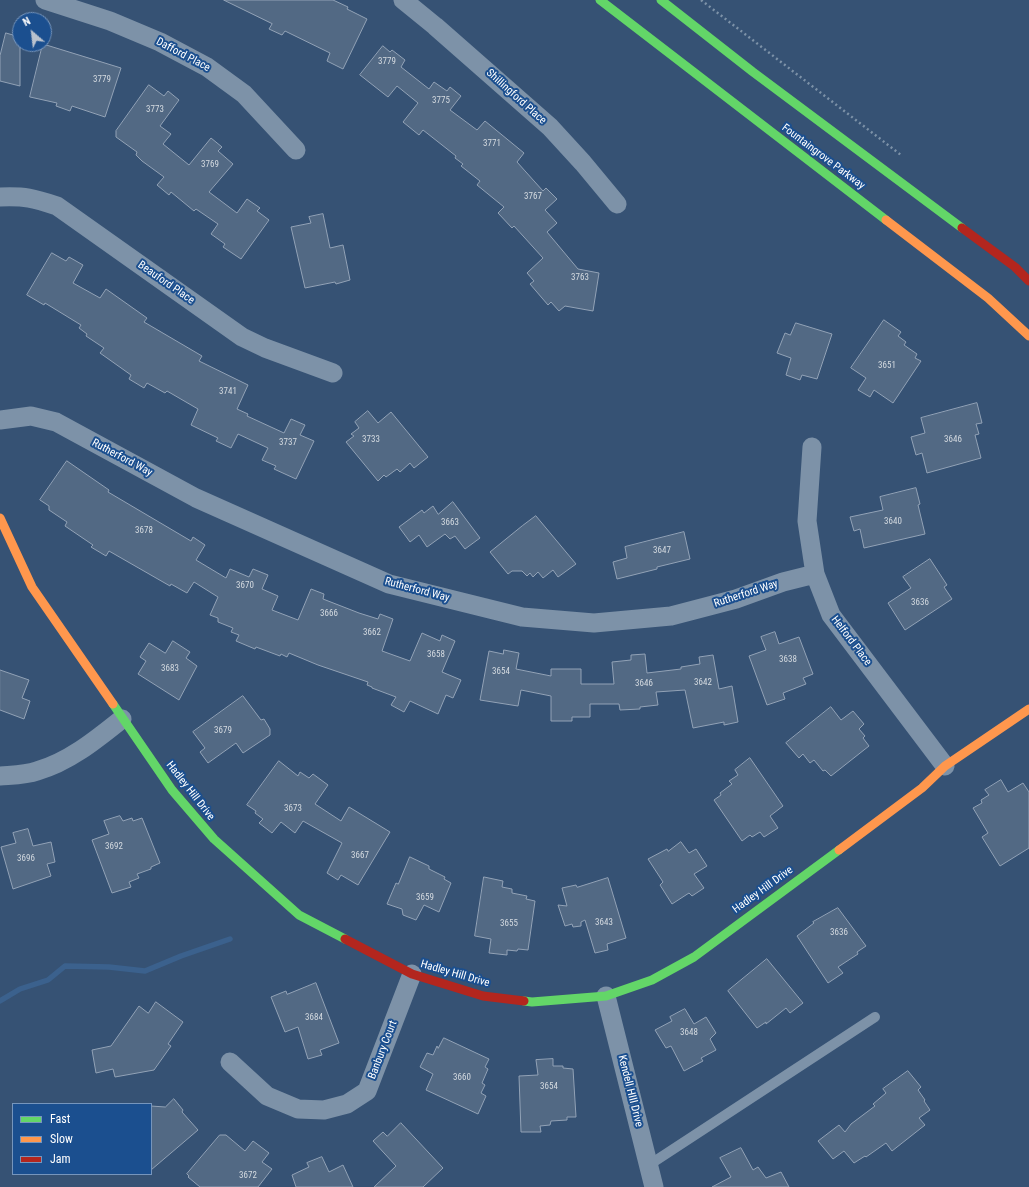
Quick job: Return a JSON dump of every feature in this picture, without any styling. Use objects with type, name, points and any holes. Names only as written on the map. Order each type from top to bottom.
[{"type":"street","name":"Dafford Place","points":[[45,0],[110,21],[160,42],[207,67],[244,94],[296,150]]},
{"type":"street","name":"Shillingford Place","points":[[403,0],[441,31],[550,127],[583,163],[617,204]]},
{"type":"street","name":"Fountaingrove Parkway","points":[[600,0],[988,298],[1029,336]]},
{"type":"street","points":[[661,0],[753,72],[1015,267],[1029,281]]},
{"type":"street","name":"Beauford Place","points":[[0,197],[20,196],[35,198],[57,206],[242,337],[265,348],[333,373]]},
{"type":"street","name":"Rutherford Way","points":[[0,420],[31,416],[56,422],[196,498],[389,584],[522,617],[594,623],[672,616],[736,599],[783,582],[815,574]]},
{"type":"street","name":"Helford Place","points":[[812,447],[807,520],[815,574],[831,615],[945,766]]},
{"type":"street","name":"Hadley Hill Drive","points":[[0,518],[32,587],[172,790],[214,839],[299,915],[412,974],[483,996],[532,1002],[606,996],[652,980],[694,957],[922,788],[945,766],[1029,708]]},
{"type":"street","points":[[0,776],[37,771],[67,758],[122,719]]},
{"type":"street","name":"Banbury Court","points":[[230,1062],[267,1096],[298,1109],[324,1110],[347,1104],[367,1091],[412,974]]},
{"type":"street","name":"Kendell HIll Drive","points":[[606,996],[654,1187]]},
{"type":"lane","points":[[649,1166],[875,1017]]},
{"type":"path","points":[[701,0],[906,159]]},
{"type":"building","points":[[224,0],[333,0],[348,7],[347,9],[367,19],[343,69],[327,61],[330,53],[285,31],[282,35],[269,29],[272,24]]},
{"type":"building","points":[[6,33],[12,35],[12,52],[20,52],[20,86],[0,81],[0,56]]},
{"type":"building","points":[[383,46],[390,52],[392,50],[405,60],[401,67],[429,89],[434,82],[447,91],[450,87],[461,96],[450,110],[477,130],[485,121],[524,153],[517,162],[543,191],[546,188],[557,199],[545,210],[557,223],[547,232],[578,269],[599,273],[593,311],[565,306],[559,311],[551,302],[548,305],[530,284],[534,281],[527,273],[543,258],[514,226],[512,228],[498,213],[504,207],[477,185],[480,181],[461,166],[463,164],[455,158],[456,156],[423,130],[419,135],[403,122],[418,103],[397,86],[388,97],[360,75]]},
{"type":"building","points":[[52,47],[121,68],[105,117],[72,106],[70,111],[56,106],[57,103],[30,97],[41,52],[52,52]]},
{"type":"building","points":[[149,85],[164,96],[168,91],[179,100],[160,126],[171,134],[163,144],[189,165],[211,138],[222,147],[218,151],[233,164],[209,192],[237,213],[247,199],[260,208],[257,211],[269,220],[241,259],[223,247],[225,244],[211,234],[218,224],[196,209],[194,211],[171,192],[169,195],[157,185],[164,177],[142,161],[136,155],[137,152],[116,137],[116,131]]},
{"type":"building","points":[[323,214],[330,248],[343,245],[350,280],[336,284],[335,282],[305,288],[291,227],[311,223],[309,217]]},
{"type":"building","points":[[52,253],[66,261],[69,257],[83,265],[73,283],[100,298],[106,289],[147,318],[144,322],[202,356],[199,361],[248,385],[237,409],[248,414],[247,416],[284,433],[291,419],[305,425],[300,435],[314,441],[296,479],[274,469],[276,466],[262,460],[268,448],[238,434],[231,448],[216,441],[218,438],[191,425],[198,409],[167,391],[165,393],[147,383],[144,388],[129,379],[131,375],[100,353],[104,348],[86,336],[87,334],[79,328],[81,325],[45,303],[44,305],[27,295]]},
{"type":"building","points":[[884,320],[901,332],[898,336],[906,342],[904,345],[917,354],[915,358],[921,361],[893,403],[874,390],[870,397],[858,390],[866,378],[851,368]]},
{"type":"building","points":[[796,323],[832,334],[817,379],[802,375],[800,380],[786,375],[791,358],[777,353],[785,333],[790,335]]},
{"type":"building","points":[[977,403],[982,423],[976,424],[979,434],[975,435],[981,458],[927,473],[922,453],[916,455],[911,437],[925,433],[921,418]]},
{"type":"building","points":[[368,411],[378,423],[391,412],[428,457],[414,468],[410,463],[400,472],[397,469],[386,477],[384,475],[378,481],[346,442],[354,436],[351,434],[359,428],[355,422]]},
{"type":"building","points":[[67,461],[109,490],[108,492],[191,541],[193,537],[205,545],[196,560],[226,578],[230,569],[249,577],[253,569],[268,575],[262,589],[278,596],[272,610],[298,620],[311,589],[324,594],[323,599],[359,613],[378,619],[380,614],[393,619],[382,651],[410,661],[422,633],[440,641],[442,635],[455,641],[442,672],[461,680],[453,698],[446,695],[438,714],[410,701],[404,712],[391,705],[396,697],[372,688],[367,685],[368,682],[318,665],[289,653],[287,657],[281,654],[280,656],[256,647],[255,649],[236,641],[239,635],[231,632],[233,628],[218,622],[218,618],[210,615],[218,597],[194,582],[187,593],[171,584],[170,586],[109,551],[106,556],[91,547],[93,545],[65,526],[67,522],[49,510],[49,506],[40,500]]},
{"type":"building","points":[[916,488],[920,504],[918,505],[925,534],[864,548],[860,529],[854,531],[850,517],[883,510],[880,497]]},
{"type":"building","points":[[453,502],[480,538],[465,549],[455,536],[450,539],[445,534],[427,547],[419,535],[410,542],[399,527],[422,510],[424,513],[433,506],[438,514]]},
{"type":"building","points":[[536,516],[576,564],[558,577],[553,570],[543,578],[538,572],[533,577],[530,573],[527,576],[522,571],[512,571],[508,574],[490,552]]},
{"type":"building","points":[[684,532],[690,559],[617,579],[613,562],[627,558],[625,547]]},
{"type":"building","points":[[930,559],[947,585],[944,587],[952,599],[905,630],[888,603],[911,588],[903,577]]},
{"type":"building","points":[[775,632],[779,644],[799,637],[813,674],[803,678],[806,684],[783,693],[785,699],[767,705],[749,656],[766,650],[761,637]]},
{"type":"building","points":[[173,641],[190,652],[186,658],[197,666],[179,700],[138,674],[146,661],[140,657],[149,643],[165,653]]},
{"type":"building","points":[[504,650],[519,653],[516,669],[551,676],[551,669],[581,669],[581,684],[614,684],[612,662],[631,660],[631,655],[645,654],[647,673],[681,669],[681,667],[700,664],[699,657],[713,655],[719,689],[732,686],[738,722],[724,725],[724,722],[693,728],[685,690],[656,692],[658,705],[640,707],[640,709],[620,710],[619,704],[590,704],[590,717],[572,717],[572,721],[551,721],[551,696],[521,690],[518,706],[480,700],[489,651],[503,654]]},
{"type":"building","points":[[0,670],[29,680],[22,698],[30,701],[24,719],[0,710]]},
{"type":"building","points":[[243,696],[261,720],[264,719],[270,729],[270,735],[243,753],[236,743],[208,763],[200,752],[205,748],[193,732]]},
{"type":"building","points":[[831,707],[841,720],[853,711],[864,724],[859,729],[865,736],[863,738],[869,746],[831,776],[825,770],[823,771],[814,760],[810,763],[803,754],[799,758],[786,743]]},
{"type":"building","points":[[750,758],[783,806],[770,816],[778,828],[764,837],[760,832],[752,837],[750,835],[742,841],[714,800],[721,795],[720,793],[732,784],[729,781],[738,775],[735,770]]},
{"type":"building","points":[[279,761],[298,776],[300,772],[309,778],[313,774],[328,785],[315,804],[341,821],[349,807],[390,832],[358,885],[341,875],[338,880],[327,873],[342,843],[303,821],[295,833],[281,822],[272,833],[259,823],[263,819],[255,813],[256,811],[247,805]]},
{"type":"building","points":[[1001,780],[1008,792],[1023,783],[1029,792],[1029,848],[1000,866],[982,837],[988,833],[973,808],[982,803],[981,800],[989,795],[985,790]]},
{"type":"building","points":[[120,816],[123,821],[132,818],[133,821],[142,818],[160,863],[151,867],[151,869],[137,874],[139,878],[129,882],[131,887],[112,893],[92,840],[109,834],[104,821]]},
{"type":"building","points":[[28,829],[33,846],[51,842],[55,862],[47,864],[51,876],[13,889],[1,847],[16,843],[13,833]]},
{"type":"building","points":[[681,842],[689,853],[696,849],[707,866],[694,874],[704,888],[692,896],[689,893],[672,904],[660,885],[663,882],[648,859],[667,849],[668,851]]},
{"type":"building","points":[[410,857],[429,866],[429,869],[445,877],[444,879],[451,883],[439,912],[424,905],[416,920],[403,915],[402,909],[387,904]]},
{"type":"building","points":[[484,877],[503,881],[502,887],[512,889],[512,893],[527,896],[526,899],[535,901],[528,950],[507,950],[507,955],[489,953],[491,939],[475,936]]},
{"type":"building","points":[[608,878],[626,938],[607,944],[608,950],[595,953],[585,920],[581,922],[581,926],[573,927],[572,924],[565,926],[558,905],[567,906],[562,888],[576,885],[577,887]]},
{"type":"building","points":[[838,908],[866,946],[857,952],[858,954],[838,967],[843,973],[828,983],[797,936],[814,923],[813,922]]},
{"type":"building","points":[[767,959],[803,1003],[790,1013],[786,1008],[766,1024],[766,1022],[757,1028],[728,991]]},
{"type":"building","points":[[316,983],[339,1043],[320,1050],[322,1055],[308,1059],[298,1027],[285,1032],[271,997],[286,991],[287,994]]},
{"type":"building","points":[[156,1002],[183,1022],[168,1044],[171,1046],[154,1070],[115,1077],[113,1069],[96,1073],[92,1050],[111,1046],[139,1006],[148,1013]]},
{"type":"building","points":[[685,1009],[694,1024],[706,1017],[716,1033],[710,1039],[716,1050],[701,1058],[703,1061],[684,1071],[671,1046],[666,1048],[655,1030],[672,1021],[670,1017]]},
{"type":"building","points":[[444,1038],[489,1059],[485,1067],[488,1069],[482,1083],[485,1085],[481,1093],[486,1096],[478,1114],[426,1090],[433,1074],[420,1067],[427,1053],[433,1055],[437,1046],[438,1048]]},
{"type":"building","points":[[553,1059],[553,1066],[563,1066],[563,1068],[573,1069],[576,1117],[567,1117],[567,1120],[551,1121],[550,1125],[540,1126],[541,1132],[521,1132],[519,1076],[538,1075],[536,1060]]},
{"type":"building","points":[[908,1071],[921,1087],[918,1090],[930,1110],[919,1118],[925,1125],[892,1151],[886,1143],[866,1157],[865,1156],[854,1163],[844,1151],[833,1159],[818,1141],[839,1125],[845,1132],[851,1124],[875,1106],[873,1104],[886,1093],[883,1089]]},
{"type":"building","points":[[174,1099],[183,1110],[182,1112],[198,1130],[152,1169],[152,1106],[165,1107]]},
{"type":"building","points":[[401,1123],[443,1168],[423,1187],[374,1187],[396,1166],[373,1141],[383,1132],[387,1136]]},
{"type":"building","points":[[220,1135],[226,1135],[245,1151],[253,1141],[269,1153],[262,1162],[272,1169],[258,1187],[200,1187],[188,1177],[189,1176],[187,1174]]},
{"type":"building","points":[[741,1148],[753,1170],[758,1167],[766,1178],[781,1172],[789,1187],[712,1187],[731,1177],[720,1158]]},
{"type":"building","points":[[322,1157],[329,1172],[343,1165],[353,1187],[296,1187],[292,1175],[309,1167],[307,1163]]},
{"type":"waterway","points":[[0,1001],[20,989],[48,980],[65,966],[109,967],[145,971],[181,956],[230,939]]},
{"type":"traffic: fast","points":[[600,0],[886,220]]},
{"type":"traffic: fast","points":[[661,0],[753,72],[962,228]]},
{"type":"traffic: fast","points":[[113,704],[172,790],[214,839],[299,915],[345,939]]},
{"type":"traffic: fast","points":[[524,1001],[532,1002],[606,996],[652,980],[694,957],[839,850]]},
{"type":"traffic: slow","points":[[886,220],[988,298],[1029,336]]},
{"type":"traffic: slow","points":[[0,518],[32,587],[113,704]]},
{"type":"traffic: slow","points":[[839,850],[922,788],[945,766],[1029,709]]},
{"type":"traffic: jam","points":[[962,228],[1015,267],[1029,281]]},
{"type":"traffic: jam","points":[[345,939],[412,974],[483,996],[524,1001]]}]
